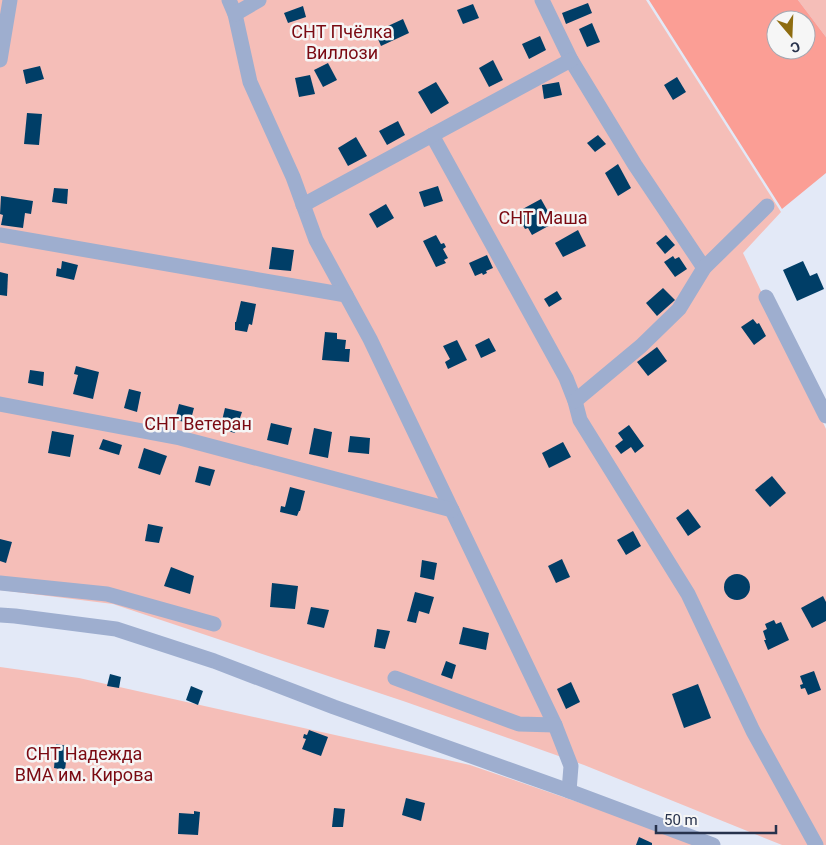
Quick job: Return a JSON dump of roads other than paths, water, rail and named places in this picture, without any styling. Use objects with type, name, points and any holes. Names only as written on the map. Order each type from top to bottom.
[{"type":"street","points":[[0,60],[10,0]]},
{"type":"street","points":[[259,0],[232,7],[250,82],[284,156],[316,240],[370,339],[555,725],[572,766],[569,791]]},
{"type":"street","points":[[542,0],[571,60],[635,165],[704,268]]},
{"type":"street","points":[[303,205],[571,60]]},
{"type":"street","points":[[432,135],[566,378],[580,420],[688,594],[753,731],[816,845]]},
{"type":"street","points":[[575,401],[641,346],[679,309],[704,268],[767,206]]},
{"type":"street","points":[[0,235],[346,295]]},
{"type":"street","points":[[766,297],[826,416]]},
{"type":"street","points":[[0,404],[180,438],[452,510]]},
{"type":"street","points":[[0,583],[107,594],[214,624]]},
{"type":"street","points":[[0,615],[116,629],[214,661],[334,707],[713,845]]},
{"type":"street","points":[[395,678],[519,724],[555,725]]},
{"type":"park label","name":"СНТ Пчёлка Виллози","points":[[342,41]]},
{"type":"park label","name":"СНТ Маша","points":[[543,217]]},
{"type":"park label","name":"СНТ Ветеран","points":[[198,423]]},
{"type":"park label","name":"СНТ Надежда ВМА им. Кирова","points":[[84,763]]}]
